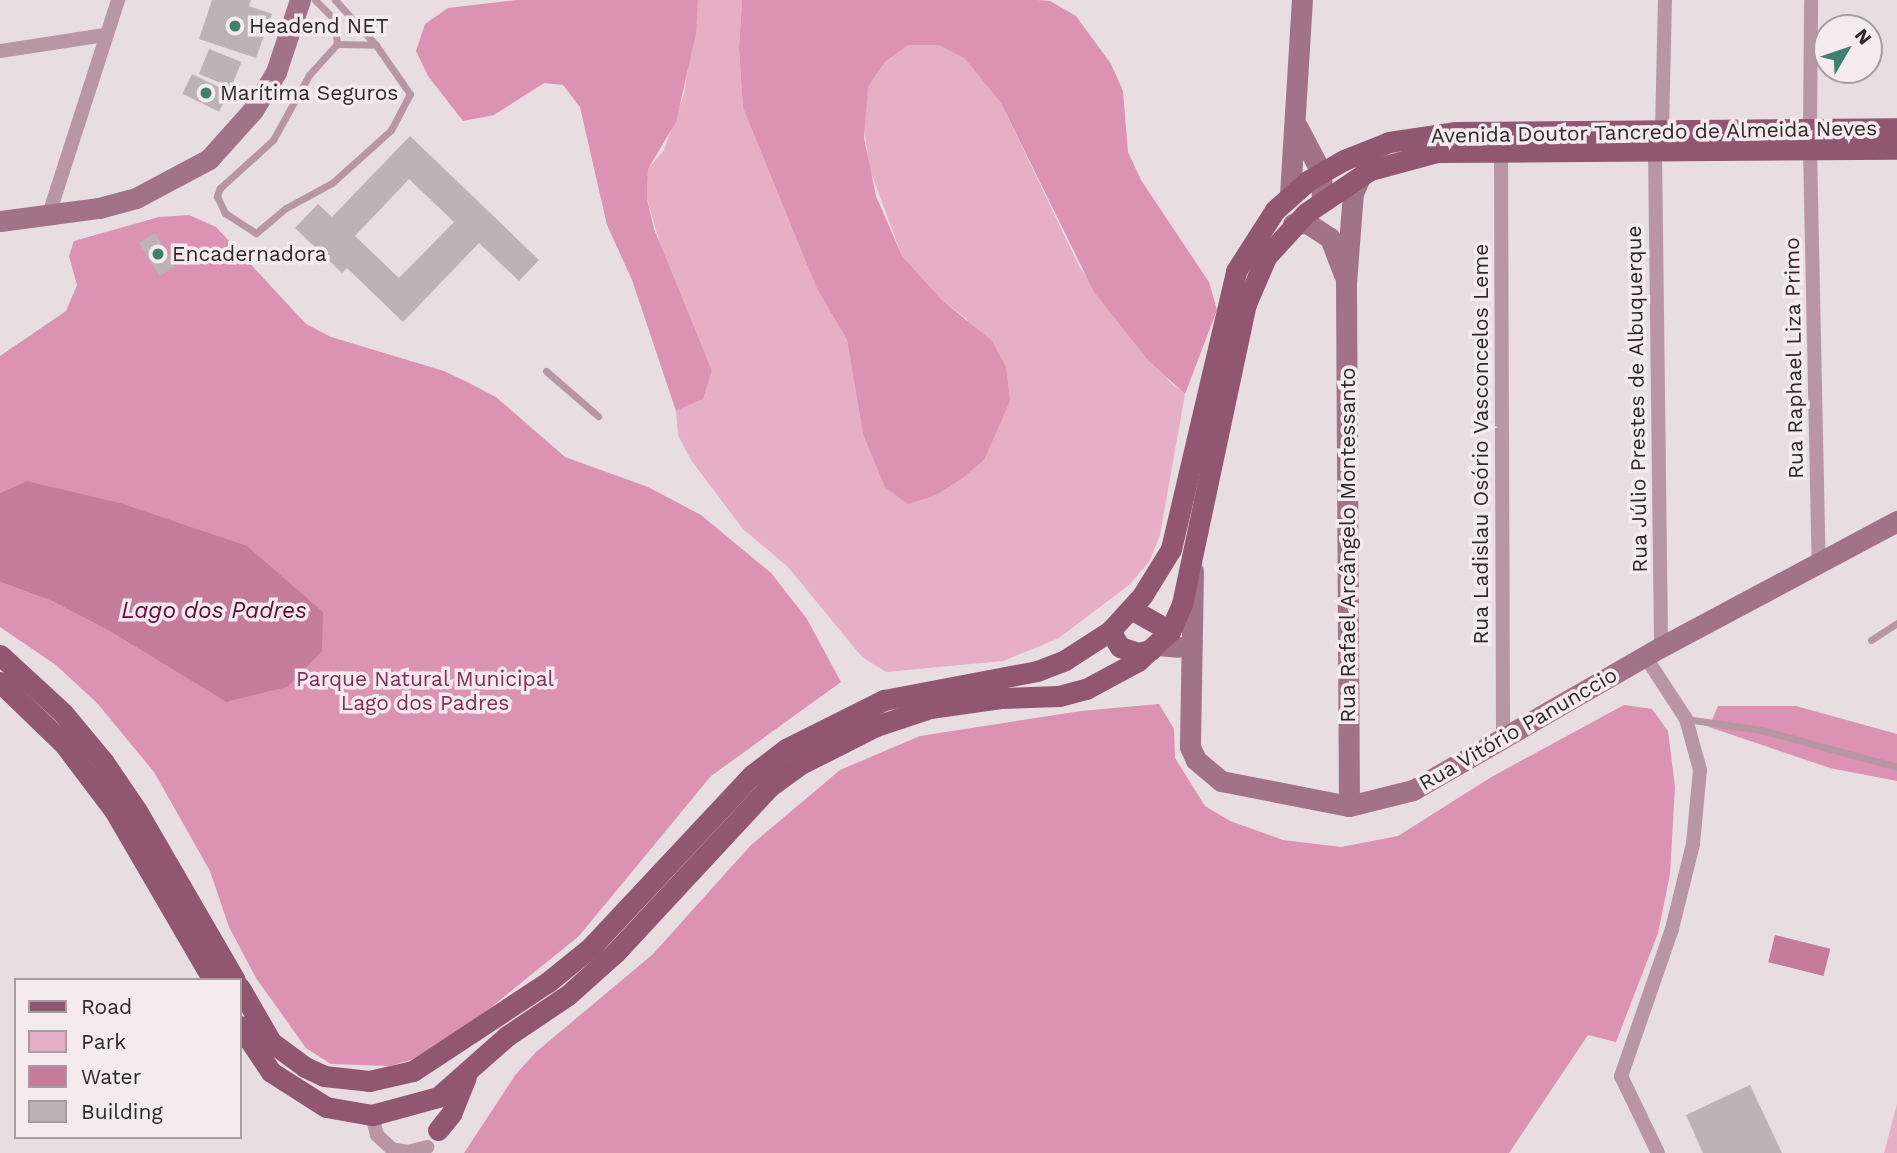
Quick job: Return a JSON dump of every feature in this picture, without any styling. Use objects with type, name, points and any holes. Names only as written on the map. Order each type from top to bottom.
[{"type":"main road","name":"Avenida Doutor Tancredo de Almeida Neves","points":[[242,991],[271,1042],[285,1054],[324,1076],[384,1079],[413,1071],[548,982],[591,947],[752,775],[786,749],[884,700],[1038,671],[1065,660],[1110,631],[1131,609],[1171,549],[1236,271],[1250,243],[1290,195],[1321,173],[1378,145],[1428,134],[1659,140],[1810,139],[1897,128]]},
{"type":"main road","name":"Avenida Doutor Tancredo de Almeida Neves","points":[[1810,139],[1897,149]]},
{"type":"main road","name":"Avenida Doutor Tancredo de Almeida Neves","points":[[1164,643],[1193,561],[1246,304],[1266,257],[1293,224],[1322,200],[1360,177],[1417,155],[1659,140]]},
{"type":"main road","points":[[1131,609],[1164,643]]},
{"type":"main road","points":[[1110,631],[1120,647],[1139,653],[1164,643]]},
{"type":"main road","points":[[242,1029],[271,1072],[292,1088],[326,1107],[372,1115],[438,1097],[466,1076],[507,1036],[568,995],[615,953],[769,788],[799,765],[876,726],[930,709],[1086,690],[1164,643]]},
{"type":"main road","points":[[0,655],[63,713],[103,761],[234,978]]},
{"type":"main road","points":[[2,686],[64,744],[114,810],[212,978]]},
{"type":"main road","points":[[413,1071],[438,1097]]},
{"type":"main road","points":[[429,1143],[451,1114],[466,1076]]},
{"type":"main road","points":[[372,1115],[384,1079]]},
{"type":"street","points":[[49,214],[118,0]]},
{"type":"street","points":[[0,221],[136,198],[209,159],[253,110],[276,72],[300,0]]},
{"type":"street","points":[[1290,195],[1302,0]]},
{"type":"street","name":"Rua Júlio Prestes de Albuquerque","points":[[1653,652],[1659,140],[1665,0]]},
{"type":"street","name":"Rua Raphael Liza Primo","points":[[1811,2],[1810,139],[1819,566]]},
{"type":"street","points":[[0,51],[105,34]]},
{"type":"street","points":[[1296,124],[1321,173],[1322,200]]},
{"type":"street","name":"Rua Ladislau Osório Vasconcelos Leme","points":[[1502,151],[1503,737]]},
{"type":"street","name":"Rua Rafael Arcângelo Montessanto","points":[[1349,806],[1346,283],[1352,202],[1360,177]]},
{"type":"street","name":"Rua Rafael Arcângelo Montessanto","points":[[1293,224],[1307,223],[1330,238],[1346,283]]},
{"type":"street","name":"Rua Vitório Panunccio","points":[[1193,561],[1190,747],[1205,771],[1221,780],[1349,806],[1383,801],[1413,790],[1653,652],[1819,566],[1897,521]]},
{"type":"street","name":"Rua Vitório Panunccio","points":[[1164,643],[1190,679]]},
{"type":"street","points":[[1653,652],[1686,719],[1700,769],[1693,844],[1659,979],[1621,1076],[1658,1153]]},
{"type":"street","points":[[372,1115],[383,1148],[407,1152],[429,1143],[438,1097]]},
{"type":"lane","points":[[315,0],[334,19],[337,44],[309,75],[273,140],[220,188],[219,205],[256,233],[286,208],[332,183],[398,119],[411,94],[376,45],[335,0]]},
{"type":"lane","points":[[337,44],[376,45]]},
{"type":"lane","points":[[546,371],[598,416]]},
{"type":"lane","points":[[1871,640],[1897,623]]},
{"type":"lane","points":[[1686,719],[1761,730],[1897,767]]},
{"type":"green space","points":[[517,0],[698,0],[696,33],[676,122],[648,169],[647,199],[654,229],[712,371],[703,399],[676,411],[632,280],[607,225],[580,107],[563,85],[544,83],[494,115],[463,121],[428,76],[416,51],[425,24],[448,8]]},
{"type":"green space","points":[[698,0],[742,0],[739,48],[743,108],[817,289],[847,340],[863,434],[936,495],[984,460],[967,319],[943,301],[902,256],[869,167],[863,118],[868,87],[885,62],[907,45],[938,45],[964,58],[1001,103],[1080,268],[1170,382],[1185,394],[1160,535],[1149,562],[1129,585],[1059,638],[1003,661],[886,672],[862,657],[788,567],[743,529],[691,460],[678,435],[676,411],[703,399],[712,371],[664,258],[647,199],[648,169],[664,150],[684,94]]},
{"type":"green space","points":[[742,0],[1037,0],[1050,1],[1076,16],[1111,64],[1123,91],[1128,152],[1141,180],[1209,282],[1217,310],[1185,394],[1148,360],[1094,292],[1001,103],[964,58],[938,45],[908,45],[885,62],[868,87],[864,138],[876,196],[902,256],[943,301],[992,341],[1006,367],[1010,401],[984,460],[961,479],[936,495],[908,504],[885,487],[863,434],[847,340],[817,289],[743,108],[739,48]]},
{"type":"green space","name":"Parque Natural Municipal Lago dos Padres","points":[[189,215],[216,227],[306,324],[331,337],[444,371],[471,384],[496,397],[565,457],[648,487],[701,515],[771,573],[807,619],[841,682],[711,776],[579,936],[489,1009],[418,1058],[390,1066],[331,1064],[306,1048],[256,978],[229,927],[210,871],[154,772],[98,704],[56,665],[0,627],[0,582],[52,601],[111,632],[226,702],[26,481],[0,493],[0,356],[66,311],[77,285],[69,256],[74,241],[159,217]]},
{"type":"green space","points":[[1159,704],[1174,729],[1175,758],[1205,806],[1230,821],[1283,840],[1341,847],[1398,836],[1493,776],[1624,705],[1652,709],[1668,731],[1675,787],[1670,874],[1658,933],[1616,1042],[1588,1035],[1509,1153],[464,1153],[516,1074],[536,1052],[653,954],[751,845],[840,770],[920,736],[1081,711]]},
{"type":"green space","points":[[1718,706],[1796,706],[1897,734],[1897,781],[1830,768],[1709,727]]},
{"type":"green space","points":[[1897,1104],[1897,1153],[1884,1153]]},
{"type":"water","name":"Lago dos Padres","points":[[26,481],[120,503],[247,546],[323,612],[322,651],[287,687],[226,702],[111,632],[52,601],[0,582],[0,493]]},
{"type":"water","points":[[1775,935],[1830,949],[1824,976],[1768,962]]},
{"type":"building","name":"Headend NET","points":[[212,0],[251,0],[249,6],[272,14],[256,58],[199,39]]},
{"type":"building","points":[[209,49],[241,62],[231,87],[199,74]]},
{"type":"building","name":"Marítima Seguros","points":[[192,74],[229,92],[219,112],[182,94]]},
{"type":"building","points":[[410,136],[539,260],[519,281],[479,243],[403,322],[347,268],[342,273],[295,228],[318,204],[332,217]],"holes":[[[409,179],[454,222],[399,278],[355,236]]]},
{"type":"building","name":"Encadernadora","points":[[155,233],[176,266],[160,276],[139,243]]},
{"type":"building","points":[[1750,1085],[1782,1153],[1703,1153],[1686,1115]]},
{"type":"place","name":"Headend NET","points":[[235,26]]},
{"type":"place","name":"Marítima Seguros","points":[[206,93]]},
{"type":"place","name":"Encadernadora","points":[[158,254]]}]
